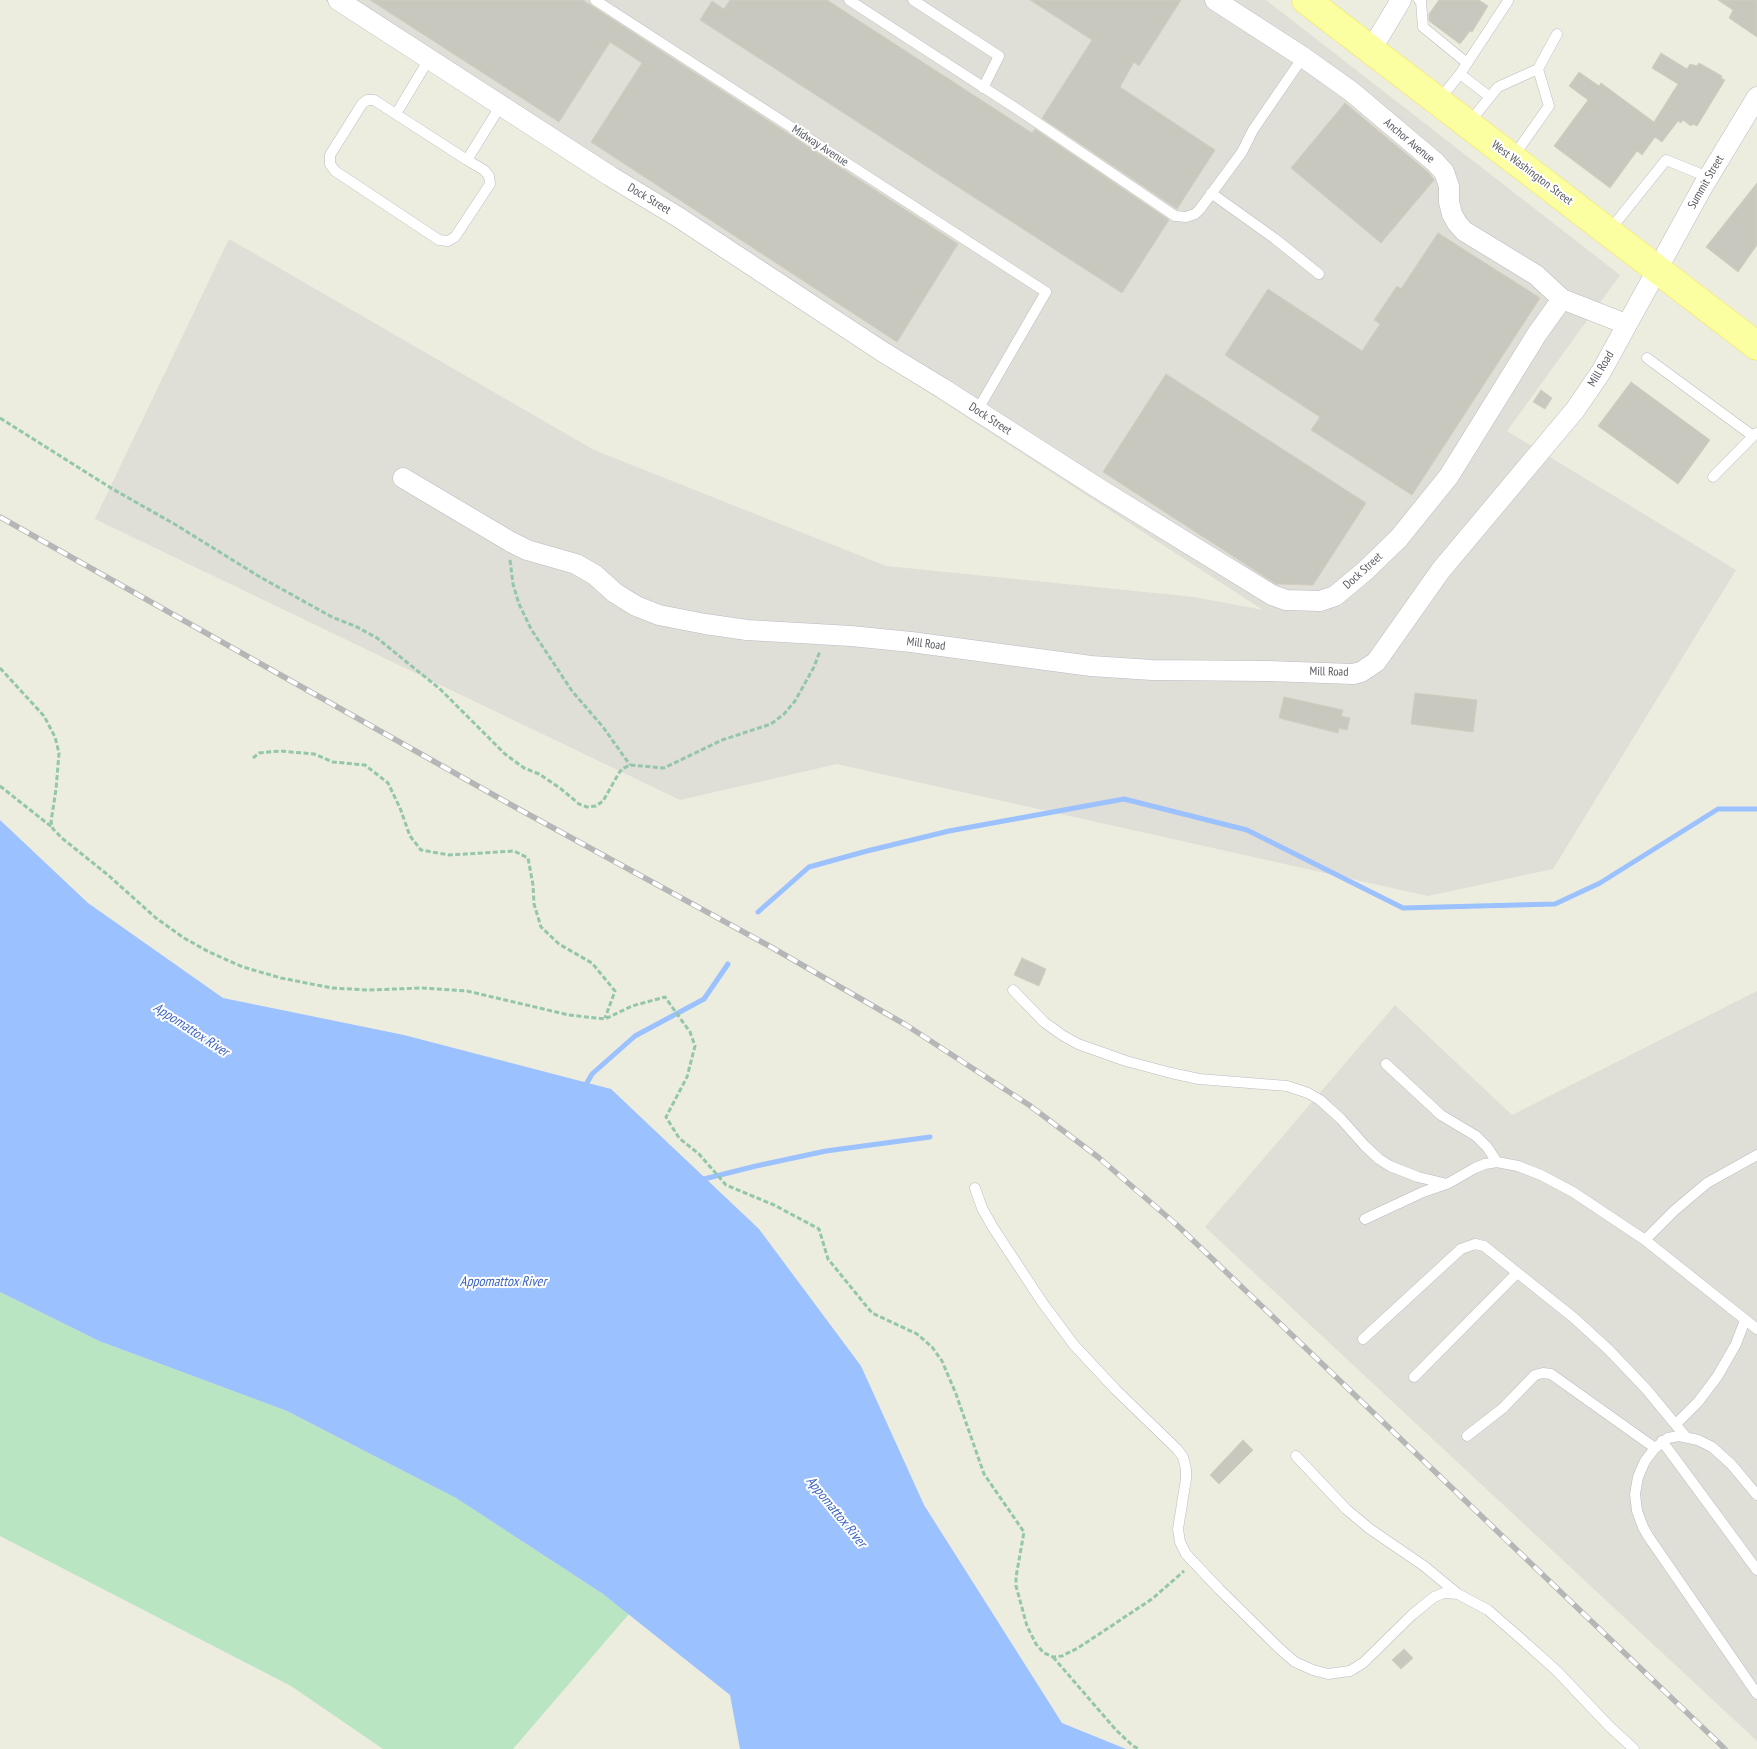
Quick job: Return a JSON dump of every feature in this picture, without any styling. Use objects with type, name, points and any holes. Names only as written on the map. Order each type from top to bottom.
[{"type":"main road","name":"West Washington Street","points":[[1306,0],[1657,269],[1753,339]]},
{"type":"street","name":"Dock Street","points":[[338,0],[610,176],[678,216],[883,352],[1098,488],[1272,595],[1286,600],[1326,600],[1335,596],[1366,571],[1399,538],[1449,476],[1537,334],[1562,299]]},
{"type":"street","name":"Anchor Avenue","points":[[1215,0],[1303,57],[1352,92],[1435,162],[1444,172],[1449,186],[1449,202],[1452,214],[1457,224],[1464,231],[1536,275],[1562,299],[1626,324]]},
{"type":"street","points":[[1371,50],[1401,0]]},
{"type":"street","name":"Summit Street","points":[[1657,269],[1708,177],[1757,97]]},
{"type":"street","name":"Mill Road","points":[[403,478],[527,550],[576,564],[595,575],[616,593],[636,606],[659,615],[747,630],[827,634],[911,642],[1108,667],[1152,670],[1352,674],[1360,672],[1376,662],[1441,570],[1575,410],[1600,372],[1657,269]]},
{"type":"lane","name":"Midway Avenue","points":[[595,0],[1046,292],[977,410]]},
{"type":"lane","points":[[849,0],[1176,216],[1186,217],[1195,214],[1200,209],[1242,152],[1253,130],[1303,57]]},
{"type":"lane","points":[[913,0],[999,56],[983,88]]},
{"type":"lane","points":[[1420,0],[1422,1],[1423,28],[1467,63]]},
{"type":"lane","points":[[1438,101],[1460,74],[1508,1]]},
{"type":"lane","points":[[1468,124],[1498,87],[1538,70],[1557,34]]},
{"type":"lane","points":[[396,114],[429,60]]},
{"type":"lane","points":[[1512,158],[1550,106],[1538,70]]},
{"type":"lane","points":[[1460,74],[1490,97]]},
{"type":"lane","points":[[367,100],[374,100],[467,160],[484,170],[490,184],[455,237],[448,241],[439,240],[335,171],[330,164],[330,155],[362,104],[367,100]]},
{"type":"lane","points":[[467,160],[501,106]]},
{"type":"lane","points":[[1609,232],[1666,160],[1708,177]]},
{"type":"lane","points":[[1210,193],[1274,238],[1320,274]]},
{"type":"lane","points":[[1647,358],[1755,434],[1713,477]]},
{"type":"lane","points":[[1013,990],[1044,1022],[1062,1035],[1078,1044],[1118,1058],[1199,1079],[1287,1086],[1308,1093],[1320,1100],[1334,1113],[1379,1159],[1390,1166],[1418,1177],[1447,1184]]},
{"type":"lane","points":[[1386,1064],[1441,1115],[1476,1136],[1487,1147],[1497,1162]]},
{"type":"lane","points":[[1645,1240],[1675,1210],[1708,1184],[1757,1155]]},
{"type":"lane","points":[[1365,1219],[1423,1192],[1447,1184],[1485,1164],[1497,1162],[1518,1166],[1565,1187],[1645,1240],[1757,1329]]},
{"type":"lane","points":[[975,1188],[982,1208],[992,1226],[1042,1302],[1074,1345],[1116,1390],[1177,1449],[1182,1457],[1186,1469],[1186,1479],[1178,1529],[1180,1542],[1186,1554],[1280,1649],[1296,1662],[1313,1670],[1328,1674],[1350,1670],[1362,1663],[1412,1614],[1434,1597],[1444,1593],[1458,1594]]},
{"type":"lane","points":[[1363,1339],[1466,1246],[1475,1244],[1484,1246],[1574,1318],[1609,1350],[1647,1390],[1685,1436]]},
{"type":"lane","points":[[1414,1377],[1517,1273]]},
{"type":"lane","points":[[1676,1424],[1698,1402],[1717,1377],[1736,1344],[1745,1320]]},
{"type":"lane","points":[[1467,1436],[1503,1408],[1535,1375],[1551,1374],[1659,1444],[1757,1570]]},
{"type":"lane","points":[[1757,1495],[1731,1464],[1712,1447],[1685,1436],[1679,1436],[1659,1444],[1645,1461],[1638,1477],[1635,1494],[1637,1511],[1643,1527],[1757,1694]]},
{"type":"lane","points":[[1296,1456],[1346,1509],[1370,1529],[1424,1566],[1458,1594],[1488,1610],[1557,1671],[1609,1726],[1634,1749]]},
{"type":"path","points":[[0,418],[111,488],[176,525],[260,577],[332,617],[357,627],[377,638],[440,689],[505,754],[524,768],[540,774],[579,804],[587,807],[596,806],[603,801],[619,773],[630,765],[664,768],[722,740],[771,724],[784,714],[795,701],[814,667],[827,634]]},
{"type":"path","points":[[511,542],[510,562],[513,584],[519,604],[531,629],[572,691],[603,727],[630,765]]},
{"type":"path","points":[[0,668],[44,716],[55,737],[59,753],[51,822],[53,828]]},
{"type":"path","points":[[254,758],[258,753],[280,751],[314,754],[333,762],[365,765],[388,783],[410,836],[421,850],[449,855],[514,851],[528,858],[534,904],[541,927],[559,944],[592,963],[615,991],[605,1019]]},
{"type":"path","points":[[0,786],[53,828],[63,839],[108,875],[156,918],[184,938],[209,952],[243,967],[281,978],[332,988],[368,990],[422,988],[467,991],[569,1015],[605,1019],[632,1006],[665,997],[690,1032],[695,1046],[687,1077],[666,1117],[679,1138],[699,1154],[726,1185],[774,1205],[819,1229],[828,1259],[872,1313],[917,1334],[942,1361],[984,1474],[1024,1532],[1016,1586],[1027,1626],[1044,1653],[1053,1657],[1116,1730],[1133,1746],[1139,1749]]},
{"type":"path","points":[[1053,1657],[1062,1656],[1078,1648],[1152,1598],[1194,1562]]},
{"type":"shaded area","points":[[325,0],[1266,0],[1620,275],[1507,431],[1736,570],[1553,869],[1428,896],[837,764],[680,800],[95,519],[229,239],[594,450],[886,566],[1194,597],[1263,610]]},
{"type":"shaded area","points":[[1757,991],[1757,1741],[1205,1227],[1395,1005],[1512,1115]]},
{"type":"green space","points":[[0,1292],[99,1341],[287,1411],[456,1498],[603,1594],[629,1614],[513,1749],[383,1749],[291,1686],[0,1536]]},
{"type":"water","name":"Appomattox River","points":[[0,820],[88,903],[223,998],[404,1035],[611,1089],[759,1229],[861,1366],[924,1505],[1062,1723],[1126,1749],[740,1749],[730,1695],[603,1594],[456,1498],[287,1411],[99,1341],[0,1292]]},
{"type":"building","points":[[370,0],[583,0],[958,244],[897,342],[591,142],[642,63],[610,42],[559,122]]},
{"type":"building","points":[[730,0],[827,0],[1032,133],[1035,129],[1169,220],[1122,293],[700,20],[712,1],[724,9]]},
{"type":"building","points":[[1030,0],[1181,0],[1139,66],[1134,62],[1120,87],[1215,150],[1177,209],[1042,118],[1092,40]]},
{"type":"building","points":[[1439,0],[1479,0],[1488,6],[1472,32],[1470,31],[1460,44],[1429,21],[1429,14]]},
{"type":"building","points":[[1718,0],[1757,0],[1757,37],[1729,18],[1733,10]]},
{"type":"building","points":[[1661,53],[1687,69],[1690,64],[1697,66],[1699,63],[1722,76],[1721,78],[1725,80],[1697,126],[1693,124],[1691,126],[1683,120],[1681,123],[1678,121],[1662,142],[1655,137],[1642,155],[1637,151],[1610,188],[1554,146],[1588,100],[1569,86],[1579,72],[1599,86],[1601,83],[1654,122],[1678,84],[1652,68]]},
{"type":"building","points":[[1345,103],[1429,173],[1434,180],[1381,243],[1291,168]]},
{"type":"building","points":[[1757,183],[1757,245],[1738,272],[1706,247]]},
{"type":"building","points":[[1438,233],[1540,298],[1412,495],[1311,430],[1320,417],[1225,355],[1268,289],[1362,351],[1380,324],[1374,320],[1397,286],[1401,289]]},
{"type":"building","points":[[1166,374],[1366,503],[1313,585],[1276,584],[1103,472]]},
{"type":"building","points":[[1631,382],[1710,440],[1678,484],[1598,426]]},
{"type":"building","points":[[1541,390],[1552,398],[1545,409],[1533,402]]},
{"type":"building","points":[[1415,693],[1477,700],[1473,732],[1411,724]]},
{"type":"building","points":[[1284,697],[1343,710],[1341,716],[1350,718],[1347,730],[1339,728],[1338,733],[1279,718]]},
{"type":"building","points":[[1022,958],[1046,969],[1039,986],[1014,975]]},
{"type":"building","points":[[1243,1440],[1253,1450],[1219,1484],[1210,1475]]},
{"type":"building","points":[[1404,1649],[1413,1658],[1401,1669],[1392,1660]]},
{"type":"waterway","points":[[758,912],[809,867],[949,831],[1124,799],[1247,830],[1403,908],[1555,904],[1600,883],[1718,809],[1757,809]]},
{"type":"waterway","points":[[584,1088],[592,1074],[635,1036],[704,999],[728,964]]},
{"type":"waterway","points":[[700,1180],[826,1151],[930,1137]]},
{"type":"railway","points":[[0,517],[515,807],[771,947],[906,1025],[1029,1105],[1098,1157],[1178,1226],[1725,1749]]}]
